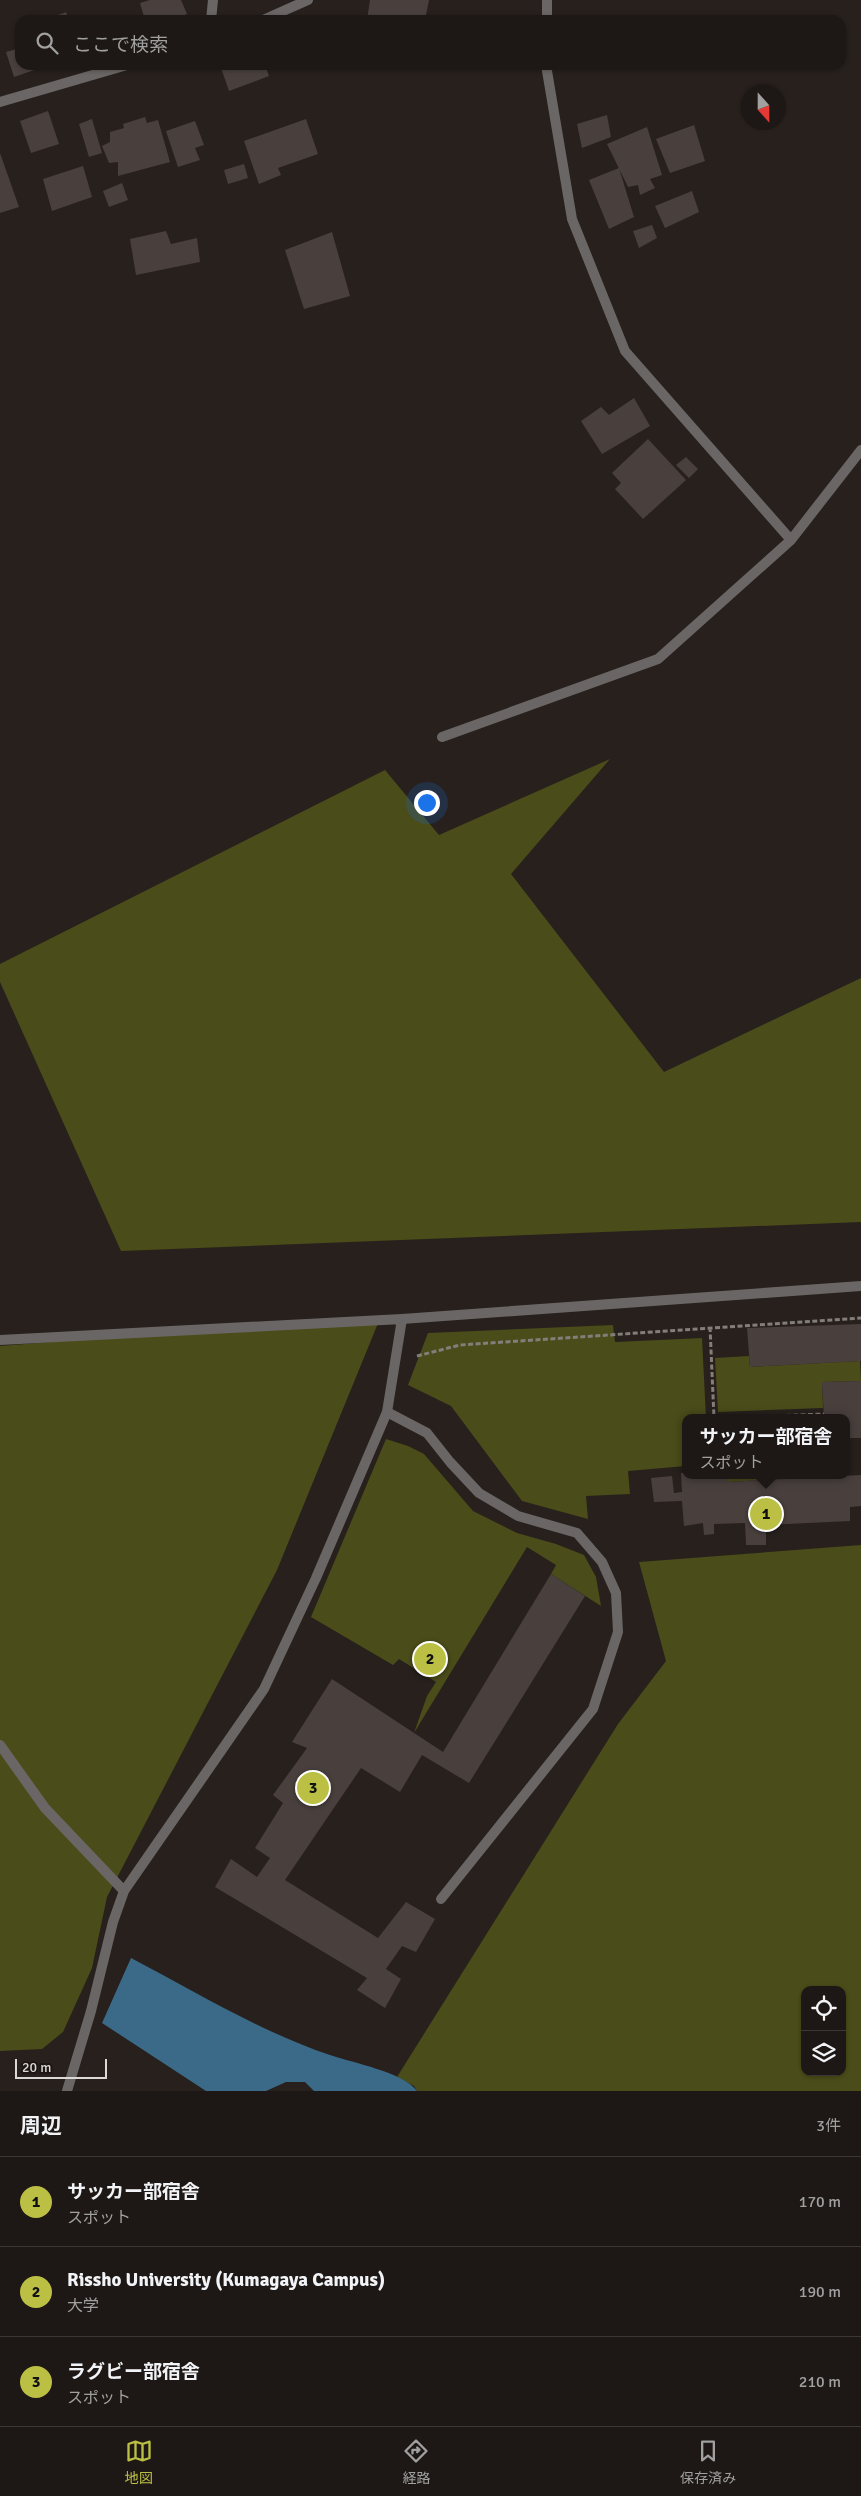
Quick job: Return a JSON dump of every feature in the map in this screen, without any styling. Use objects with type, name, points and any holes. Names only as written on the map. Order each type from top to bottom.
[{"type":"street","points":[[212,15],[213,0]]},
{"type":"street","points":[[274,15],[308,0]]},
{"type":"street","points":[[547,0],[547,15]]},
{"type":"street","points":[[0,102],[110,70]]},
{"type":"street","points":[[547,70],[572,219],[625,350],[791,540]]},
{"type":"street","points":[[442,737],[658,659],[791,540],[861,450]]},
{"type":"street","points":[[0,1340],[402,1319],[861,1286]]},
{"type":"street","points":[[67,2091],[92,2010],[113,1922],[124,1891],[264,1689],[316,1578],[387,1412],[402,1319]]},
{"type":"street","points":[[387,1412],[427,1432],[450,1462],[479,1493],[518,1516],[577,1533],[602,1562],[616,1594],[618,1632],[593,1709],[441,1899]]},
{"type":"street","points":[[0,1744],[45,1808],[124,1891]]},
{"type":"path","points":[[395,1362],[460,1344],[861,1318]]},
{"type":"path","points":[[710,1327],[716,1414]]},
{"type":"shaded area","points":[[610,759],[511,874],[664,1072],[861,978],[861,1222],[121,1251],[0,982],[0,964],[385,770],[439,835]]},
{"type":"shaded area","points":[[381,1316],[277,1570],[107,1897],[92,1968],[63,2032],[42,2049],[0,2051],[0,1346]]},
{"type":"shaded area","points":[[613,1325],[615,1342],[702,1338],[706,1414],[682,1414],[682,1466],[628,1471],[630,1494],[586,1496],[588,1519],[522,1501],[451,1406],[408,1385],[428,1333]]},
{"type":"shaded area","points":[[749,1356],[750,1367],[860,1361],[861,1381],[822,1382],[823,1408],[718,1412],[715,1358]]},
{"type":"shaded area","points":[[386,1439],[408,1446],[424,1454],[473,1511],[517,1533],[556,1544],[584,1555],[596,1577],[601,1606],[551,1574],[556,1565],[527,1547],[414,1733],[427,1696],[436,1682],[399,1659],[393,1665],[311,1617]]},
{"type":"shaded area","points":[[728,1479],[783,1479],[728,1482]]},
{"type":"shaded area","points":[[861,1545],[861,2091],[417,2091],[414,2086],[397,2077],[618,1724],[666,1661],[639,1562]]},
{"type":"water","points":[[131,1958],[229,2011],[279,2035],[330,2055],[389,2073],[401,2078],[417,2091],[314,2091],[305,2082],[286,2082],[266,2091],[206,2091],[102,2023]]},
{"type":"building","points":[[150,0],[181,0],[187,14],[144,15],[140,3]]},
{"type":"building","points":[[370,0],[429,0],[426,15],[368,15]]},
{"type":"building","points":[[15,49],[15,70],[34,70],[14,77],[6,52]]},
{"type":"building","points":[[222,70],[267,70],[269,76],[229,91]]},
{"type":"building","points":[[48,111],[59,144],[31,153],[20,121]]},
{"type":"building","points":[[607,115],[611,137],[582,148],[577,124]]},
{"type":"building","points":[[145,117],[147,123],[158,120],[170,162],[118,176],[118,162],[109,163],[102,146],[110,142],[110,132],[124,128],[123,124]]},
{"type":"building","points":[[92,119],[102,153],[89,157],[79,124]]},
{"type":"building","points":[[306,119],[318,154],[278,168],[281,175],[259,184],[244,141]]},
{"type":"building","points":[[195,121],[204,145],[195,148],[200,160],[178,167],[166,131]]},
{"type":"building","points":[[694,125],[705,161],[670,173],[656,139]]},
{"type":"building","points":[[647,127],[662,175],[650,179],[655,188],[640,195],[638,185],[628,187],[607,144]]},
{"type":"building","points":[[0,153],[19,207],[0,213]]},
{"type":"building","points":[[244,164],[248,178],[228,184],[224,170]]},
{"type":"building","points":[[83,166],[92,197],[52,211],[43,179]]},
{"type":"building","points":[[619,168],[634,217],[609,229],[589,180]]},
{"type":"building","points":[[122,183],[128,200],[109,207],[103,191]]},
{"type":"building","points":[[692,191],[699,212],[665,228],[655,206]]},
{"type":"building","points":[[652,225],[657,238],[639,248],[633,231]]},
{"type":"building","points":[[166,231],[171,244],[197,238],[200,262],[136,275],[130,239]]},
{"type":"building","points":[[332,232],[350,296],[304,309],[285,250]]},
{"type":"building","points":[[634,398],[650,426],[602,454],[581,421],[601,407],[609,415]]},
{"type":"building","points":[[648,439],[686,480],[643,519],[615,489],[621,483],[612,473]]},
{"type":"building","points":[[686,457],[698,469],[689,478],[676,465]]},
{"type":"building","points":[[861,1324],[861,1361],[750,1367],[747,1328]]},
{"type":"building","points":[[861,1381],[861,1438],[850,1438],[850,1414],[824,1414],[822,1382]]},
{"type":"building","points":[[681,1473],[682,1479],[728,1479],[728,1482],[785,1479],[850,1479],[850,1476],[861,1475],[861,1506],[850,1507],[850,1521],[766,1525],[766,1545],[746,1545],[745,1523],[714,1524],[714,1534],[704,1535],[703,1523],[684,1526],[682,1501],[654,1502],[651,1478],[672,1476],[674,1493],[682,1492]]},
{"type":"building","points":[[551,1574],[585,1596],[469,1783],[422,1755],[400,1792],[361,1768],[285,1880],[378,1938],[406,1902],[435,1919],[416,1952],[402,1946],[386,1969],[401,1979],[385,2008],[357,1990],[367,1978],[215,1887],[231,1859],[257,1877],[270,1858],[255,1848],[283,1803],[273,1795],[307,1748],[292,1742],[332,1679],[443,1752]]},
{"type":"place","name":"サッカー部宿舎","points":[[766,1514]]},
{"type":"place","name":"Rissho University (Kumagaya Campus)","points":[[430,1659]]},
{"type":"place","name":"ラグビー部宿舎","points":[[313,1788]]}]
